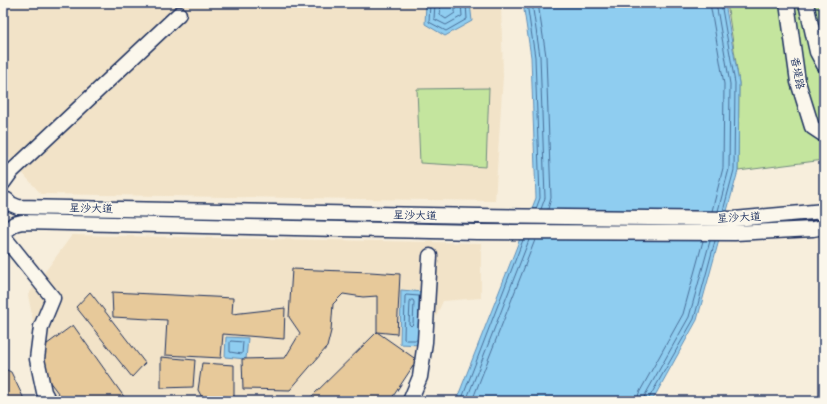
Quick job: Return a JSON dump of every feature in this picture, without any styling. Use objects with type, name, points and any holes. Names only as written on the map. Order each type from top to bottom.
[{"type":"street","name":"香堤路","points":[[787,3],[798,82],[812,127],[824,135]]},
{"type":"street","name":"香堤路","points":[[806,3],[817,52],[824,65]]},
{"type":"street","points":[[3,183],[11,172],[179,14]]},
{"type":"street","points":[[5,198],[12,209],[13,216],[11,226],[6,234],[53,298],[41,327],[37,359],[44,392],[49,401]]},
{"type":"street","name":"星沙大道","points":[[5,198],[11,204],[18,207],[479,216],[734,219],[824,211]]},
{"type":"street","name":"星沙大道","points":[[6,234],[18,222],[476,232],[735,234],[824,227]]},
{"type":"street","points":[[410,401],[420,377],[425,342],[430,256]]},
{"type":"shaded area","points":[[3,3],[501,3],[503,76],[495,201],[41,194],[3,151]]},
{"type":"shaded area","points":[[72,235],[481,243],[481,298],[443,301],[417,360],[387,401],[49,401],[28,295]]},
{"type":"green space","points":[[727,3],[824,3],[824,160],[738,171],[739,83]]},
{"type":"green space","points":[[489,88],[486,167],[420,163],[417,89]]},
{"type":"water","points":[[426,3],[470,3],[472,21],[445,36],[425,24]]},
{"type":"water","points":[[523,3],[725,3],[739,83],[738,171],[697,320],[652,401],[456,401],[536,198],[531,57]]},
{"type":"water","points":[[401,290],[424,292],[421,345],[400,344]]},
{"type":"water","points":[[226,337],[248,338],[246,359],[225,357]]},
{"type":"building","points":[[292,269],[400,274],[397,334],[377,332],[377,296],[363,297],[343,294],[333,304],[331,331],[327,347],[290,390],[243,389],[242,359],[285,358],[300,333],[289,317]]},
{"type":"building","points":[[90,292],[145,363],[132,377],[76,307]]},
{"type":"building","points":[[112,292],[233,298],[232,314],[285,308],[284,339],[223,334],[221,358],[165,355],[167,320],[113,317]]},
{"type":"building","points":[[73,325],[127,401],[64,401],[46,377],[43,347]]},
{"type":"building","points":[[377,332],[417,360],[390,401],[307,401]]},
{"type":"building","points":[[161,357],[195,360],[193,387],[161,388]]},
{"type":"building","points":[[202,363],[234,365],[234,401],[204,401],[198,390]]},
{"type":"building","points":[[3,368],[11,372],[25,401],[3,401]]}]
